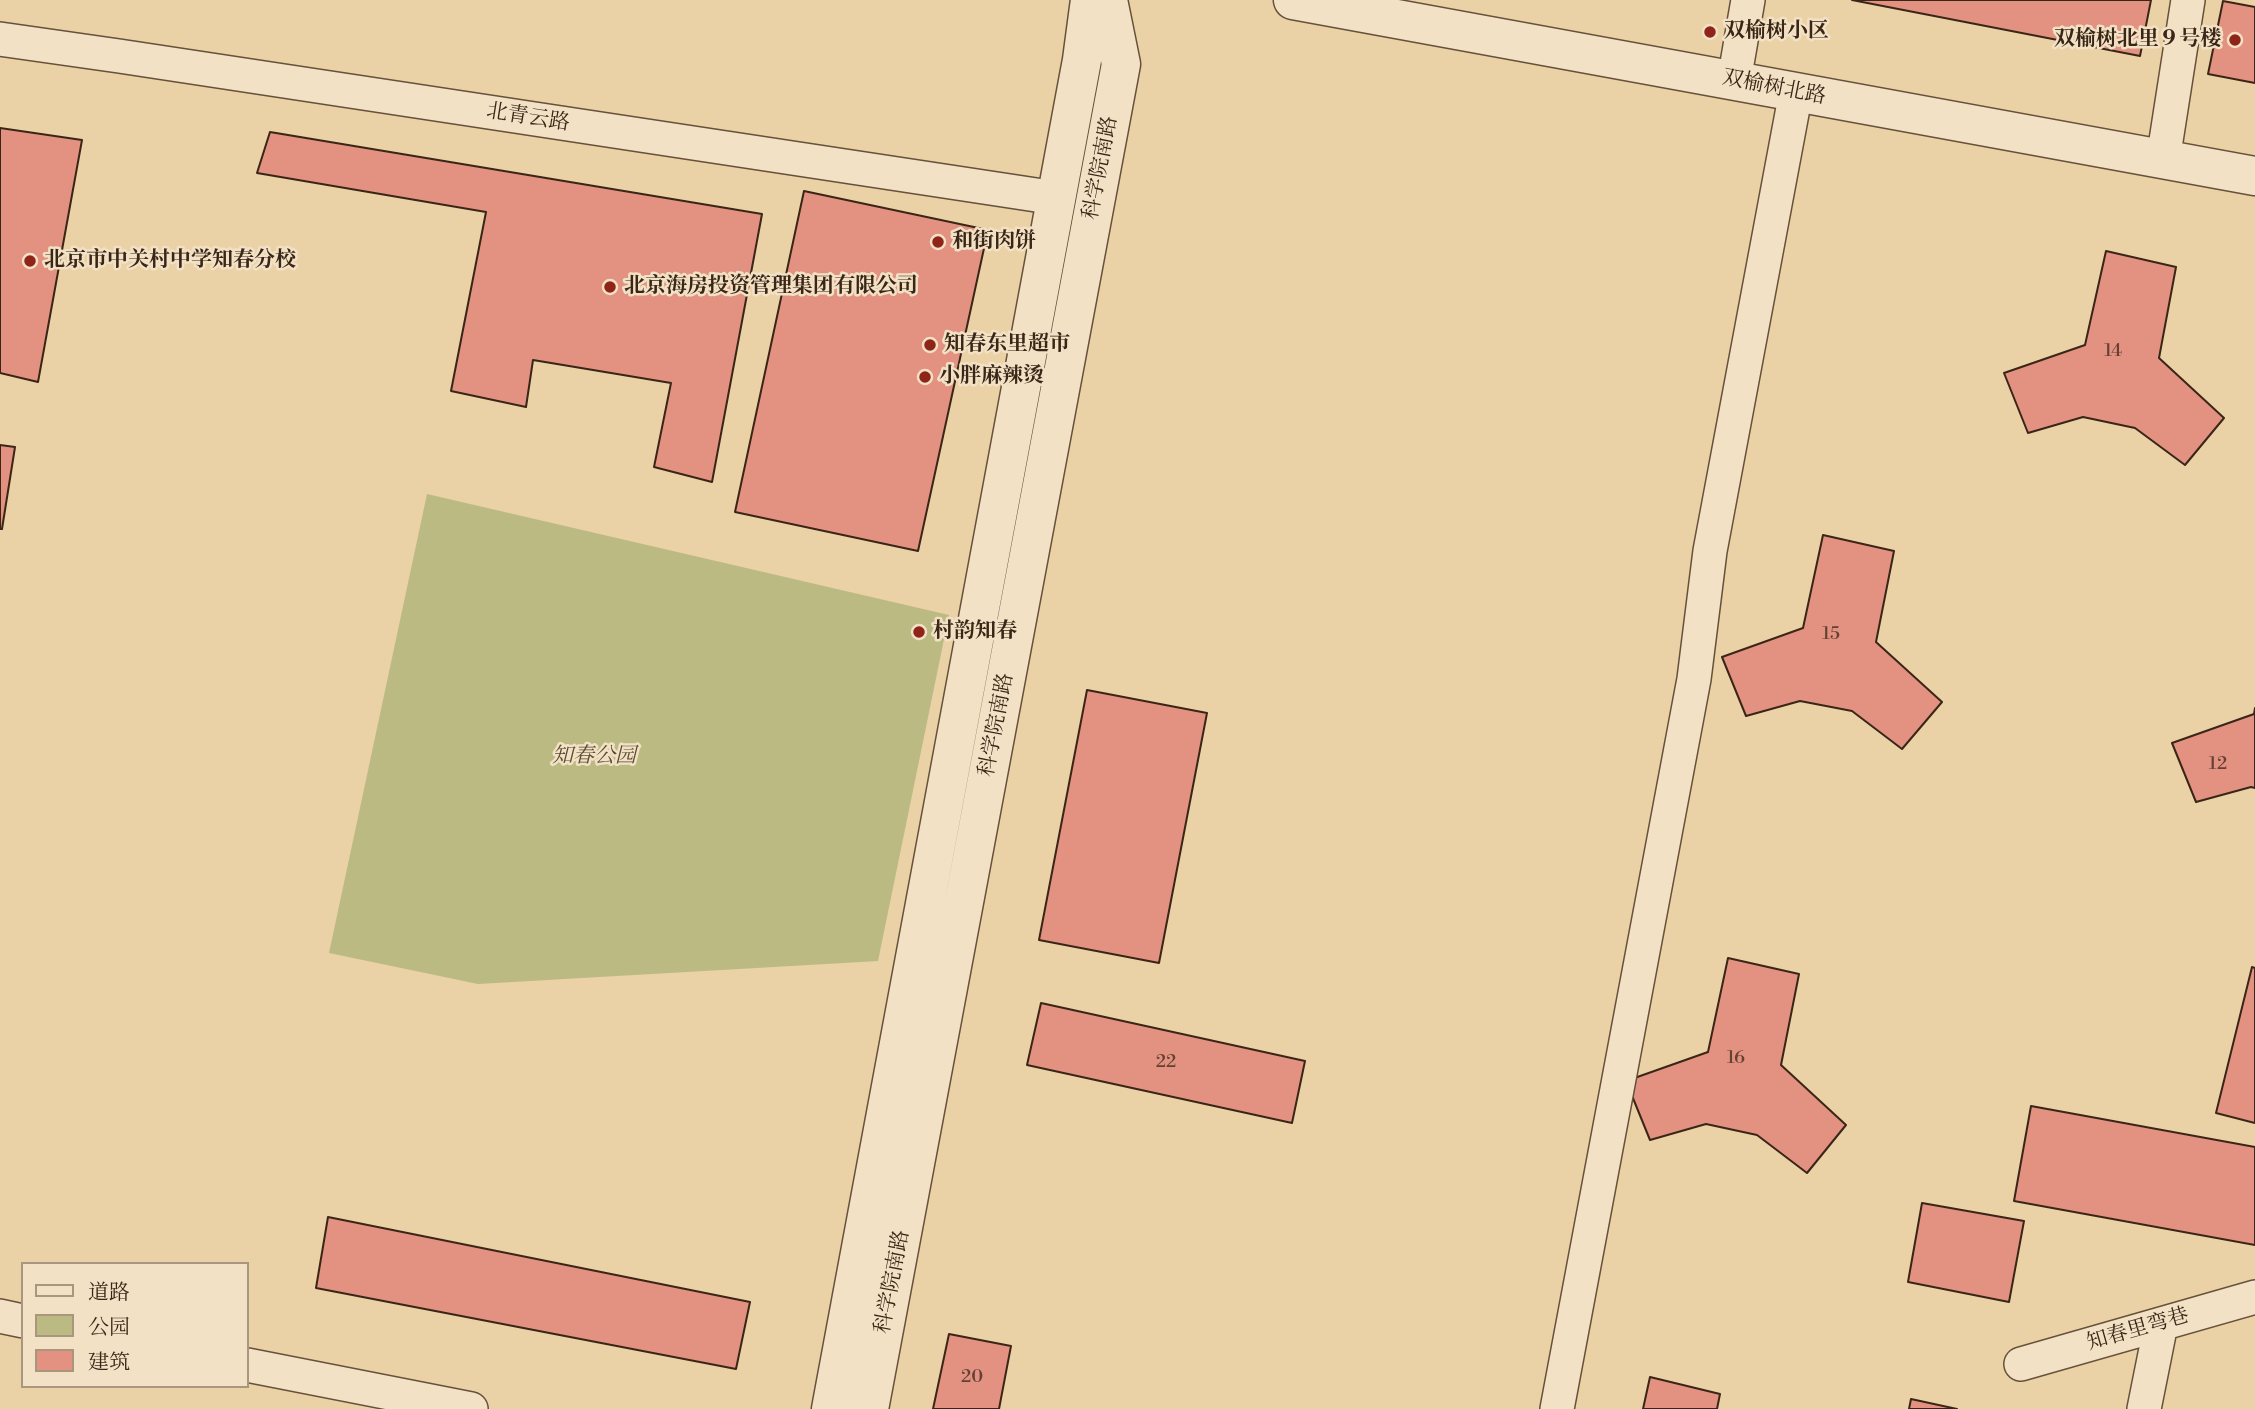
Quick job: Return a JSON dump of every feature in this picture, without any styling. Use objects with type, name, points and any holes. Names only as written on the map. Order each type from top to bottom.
[{"type":"street","name":"科学院南路","points":[[831,1409],[1082,60],[1090,0]]},
{"type":"street","name":"科学院南路","points":[[869,1409],[1121,64],[1108,0]]},
{"type":"street","name":"双榆树北路","points":[[1293,0],[2255,176]]},
{"type":"street","points":[[1734,81],[1748,0]]},
{"type":"street","points":[[2163,160],[2188,0]]},
{"type":"street","name":"北青云路","points":[[0,39],[1056,198]]},
{"type":"street","points":[[1557,1409],[1694,679],[1710,551],[1796,92]]},
{"type":"street","name":"知春里弯巷","points":[[2021,1364],[2255,1297]]},
{"type":"street","points":[[0,1316],[21,1321]]},
{"type":"street","points":[[2144,1409],[2161,1324]]},
{"type":"street","points":[[248,1365],[471,1409]]},
{"type":"green space","name":"知春公园","points":[[427,494],[949,615],[878,961],[478,984],[329,953]]},
{"type":"building","points":[[1852,0],[2151,0],[2140,56]]},
{"type":"building","name":"双榆树北里 9 号楼","points":[[2223,1],[2255,7],[2255,83],[2208,74]]},
{"type":"building","name":"北京市中关村中学知春分校","points":[[0,128],[82,140],[38,382],[0,373]]},
{"type":"building","name":"北京海房投资管理集团有限公司","points":[[270,132],[762,214],[712,482],[654,467],[671,383],[533,360],[526,407],[451,391],[486,212],[257,173]]},
{"type":"building","points":[[804,191],[988,230],[918,551],[735,512]]},
{"type":"building","points":[[2106,251],[2176,267],[2159,358],[2224,418],[2185,465],[2135,428],[2083,417],[2028,433],[2004,373],[2085,345]]},
{"type":"building","points":[[0,445],[15,447],[2,529],[0,529]]},
{"type":"building","points":[[1823,535],[1894,551],[1876,642],[1942,702],[1902,749],[1852,711],[1800,701],[1746,716],[1722,657],[1803,628]]},
{"type":"building","points":[[1087,690],[1207,713],[1159,963],[1039,940]]},
{"type":"building","points":[[2255,708],[2255,788],[2196,802],[2172,743],[2254,714]]},
{"type":"building","points":[[1728,958],[1799,974],[1781,1065],[1846,1125],[1807,1173],[1757,1135],[1706,1124],[1650,1140],[1626,1081],[1708,1052]]},
{"type":"building","points":[[2252,967],[2255,968],[2255,1123],[2216,1113]]},
{"type":"building","points":[[1041,1003],[1305,1061],[1292,1123],[1027,1065]]},
{"type":"building","points":[[2031,1106],[2255,1147],[2255,1245],[2014,1201]]},
{"type":"building","points":[[1922,1203],[2024,1221],[2009,1302],[1908,1282]]},
{"type":"building","points":[[328,1217],[750,1302],[736,1369],[316,1288]]},
{"type":"building","points":[[949,1334],[1011,1346],[999,1409],[933,1409]]},
{"type":"building","points":[[1650,1377],[1720,1394],[1717,1409],[1643,1409]]},
{"type":"building","points":[[1911,1399],[1957,1409],[1909,1409]]},
{"type":"place","name":"双榆树小区","points":[[1710,32]]},
{"type":"place","name":"双榆树北里 9 号楼","points":[[2235,40]]},
{"type":"place","name":"和街肉饼","points":[[938,242]]},
{"type":"place","name":"北京市中关村中学知春分校","points":[[30,261]]},
{"type":"place","name":"北京海房投资管理集团有限公司","points":[[610,287]]},
{"type":"place","name":"知春东里超市","points":[[930,345]]},
{"type":"place","name":"小胖麻辣烫","points":[[925,377]]},
{"type":"place","name":"村韵知春","points":[[919,632]]}]
